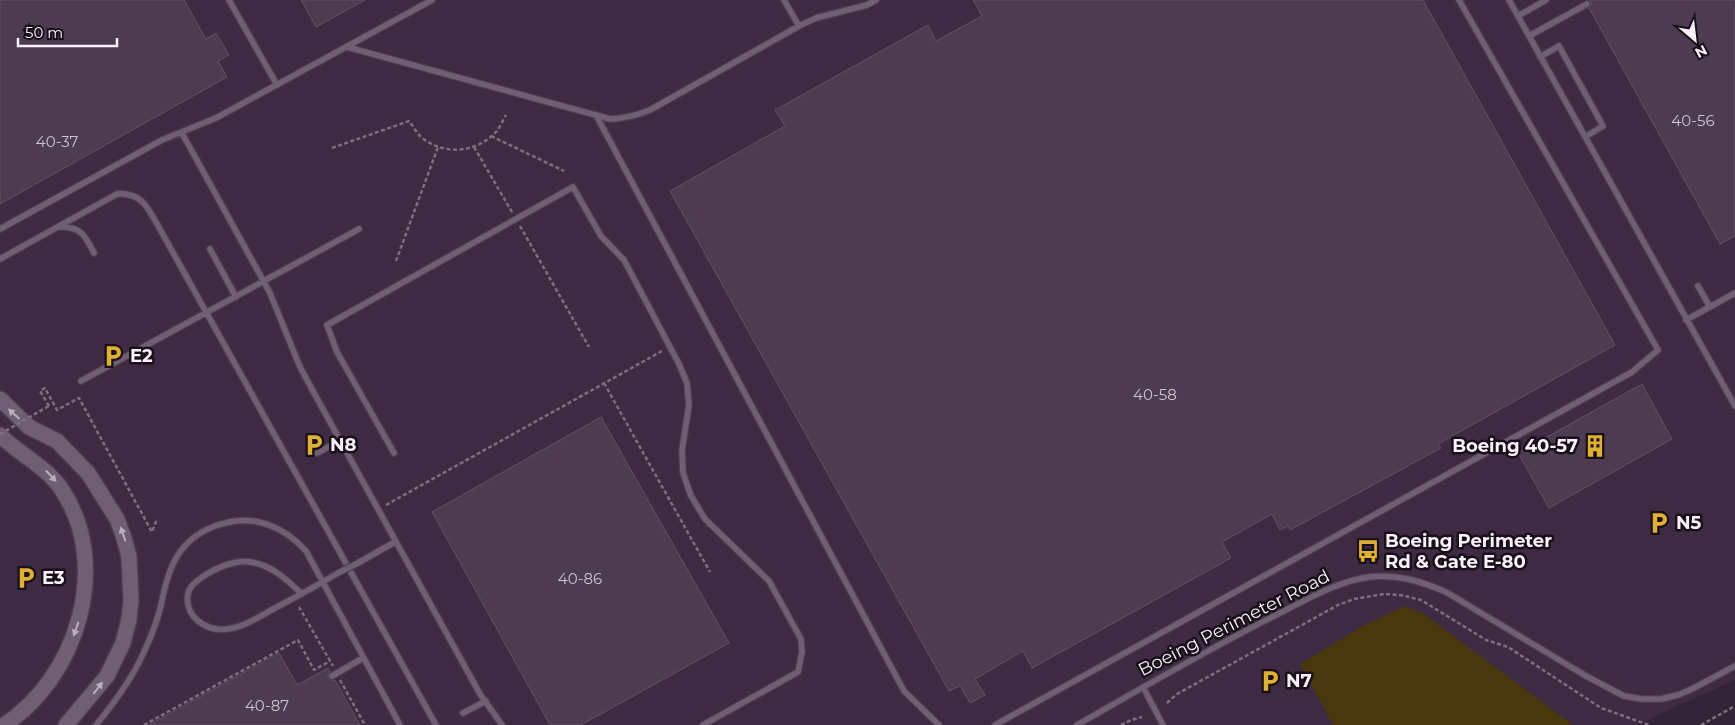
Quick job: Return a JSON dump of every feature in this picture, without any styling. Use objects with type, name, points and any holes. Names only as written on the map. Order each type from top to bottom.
[{"type":"street","points":[[0,399],[29,427],[57,441],[88,473],[117,519],[129,557],[131,600],[129,619],[123,643],[107,676],[66,725]]},
{"type":"street","points":[[0,435],[12,447],[49,473],[64,492],[80,528],[85,573],[83,602],[79,620],[60,664],[43,690],[29,706],[4,725]]},
{"type":"lane","points":[[229,0],[277,85]]},
{"type":"lane","points":[[0,229],[162,140],[216,118],[432,0]]},
{"type":"lane","points":[[784,0],[799,26]]},
{"type":"lane","points":[[347,47],[610,119],[620,119],[650,110],[816,18],[867,5],[876,0]]},
{"type":"lane","points":[[995,725],[1632,372],[1658,350],[1459,0]]},
{"type":"lane","points":[[1508,0],[1735,406]]},
{"type":"lane","points":[[1518,16],[1546,0]]},
{"type":"lane","points":[[1529,36],[1587,4]]},
{"type":"lane","points":[[1540,56],[1559,46],[1603,126],[1585,137]]},
{"type":"lane","points":[[596,115],[904,691],[939,725]]},
{"type":"lane","points":[[182,133],[270,293],[300,367],[395,542],[502,725]]},
{"type":"lane","points":[[394,453],[337,352],[327,325],[573,187],[601,236],[624,260],[687,383],[688,405],[682,457],[683,473],[691,496],[705,519],[769,581],[801,638],[802,652],[798,672],[703,725]]},
{"type":"lane","points":[[0,259],[117,194],[128,193],[140,198],[154,218],[436,725]]},
{"type":"lane","points":[[59,227],[68,227],[82,232],[94,253]]},
{"type":"lane","points":[[82,381],[359,228]]},
{"type":"lane","points":[[210,249],[236,297]]},
{"type":"lane","points":[[1698,286],[1710,307]]},
{"type":"lane","points":[[1686,320],[1735,293]]},
{"type":"lane","points":[[317,453],[340,441]]},
{"type":"lane","points":[[96,725],[120,696],[144,654],[152,633],[169,572],[175,560],[198,534],[219,524],[244,521],[266,524],[289,535],[302,547],[313,562],[400,725]]},
{"type":"lane","points":[[302,594],[275,571],[260,564],[242,561],[220,567],[208,574],[191,587],[188,594],[191,614],[198,622],[216,629],[242,626],[302,594],[395,542]]},
{"type":"lane","name":"Boeing Perimeter Road","points":[[1076,725],[1248,630],[1320,593],[1353,580],[1371,577],[1404,577],[1446,592],[1586,676],[1624,696],[1642,699],[1670,697],[1694,688],[1735,666]]},
{"type":"lane","points":[[336,676],[363,658]]},
{"type":"lane","points":[[1143,687],[1163,725]]},
{"type":"lane","points":[[463,713],[486,700]]},
{"type":"path","points":[[332,148],[409,121],[420,135],[434,146],[451,150],[468,149],[484,142],[491,136],[497,130],[506,114]]},
{"type":"path","points":[[491,136],[564,171]]},
{"type":"path","points":[[396,261],[438,146]]},
{"type":"path","points":[[474,146],[590,347]]},
{"type":"path","points":[[378,510],[669,347]]},
{"type":"path","points":[[604,383],[710,572]]},
{"type":"path","points":[[0,435],[49,406],[40,391],[45,388],[57,410],[79,398],[152,532],[157,519]]},
{"type":"path","points":[[1167,703],[1177,694],[1338,605],[1367,596],[1384,594],[1401,595],[1421,600],[1486,640],[1508,647],[1601,708],[1649,725]]},
{"type":"path","points":[[299,607],[334,669]]},
{"type":"path","points":[[144,725],[298,640],[314,670],[330,661]]},
{"type":"path","points":[[336,676],[365,725]]},
{"type":"path","points":[[1701,725],[1735,706]]},
{"type":"path","points":[[1121,725],[1142,717]]},
{"type":"shaded area","points":[[0,0],[1735,0],[1735,680],[1636,725],[0,725]]},
{"type":"shaded area","points":[[1404,606],[1424,614],[1573,725],[1333,725],[1300,664],[1363,626]]},
{"type":"building","points":[[0,0],[184,0],[206,39],[216,33],[229,55],[218,61],[227,77],[0,204]]},
{"type":"building","points":[[301,0],[365,0],[316,27]]},
{"type":"building","points":[[973,0],[1423,0],[1615,345],[1438,444],[1441,448],[1290,530],[1288,526],[1280,530],[1272,514],[1222,542],[1231,558],[1032,668],[1023,651],[975,679],[985,695],[970,703],[960,686],[949,691],[670,191],[785,126],[775,110],[928,25],[936,41],[982,16]]},
{"type":"building","points":[[1589,0],[1735,0],[1735,236],[1720,244],[1589,8],[1592,4]]},
{"type":"building","name":"Boeing 40-57","points":[[1642,384],[1672,439],[1549,508],[1518,453]]},
{"type":"building","points":[[601,417],[729,643],[581,725],[550,725],[432,512]]},
{"type":"building","points":[[279,653],[297,685],[328,668],[330,672],[328,678],[335,680],[360,725],[149,725]]},
{"type":"place","name":"E2","points":[[113,356]]},
{"type":"place","name":"N8","points":[[314,445]]},
{"type":"place","name":"Boeing 40-57","points":[[1595,446]]},
{"type":"place","name":"N5","points":[[1659,523]]},
{"type":"place","name":"Boeing Perimeter Rd & Gate E-80","points":[[1368,551]]},
{"type":"place","name":"E3","points":[[26,578]]},
{"type":"place","name":"N7","points":[[1270,681]]}]
